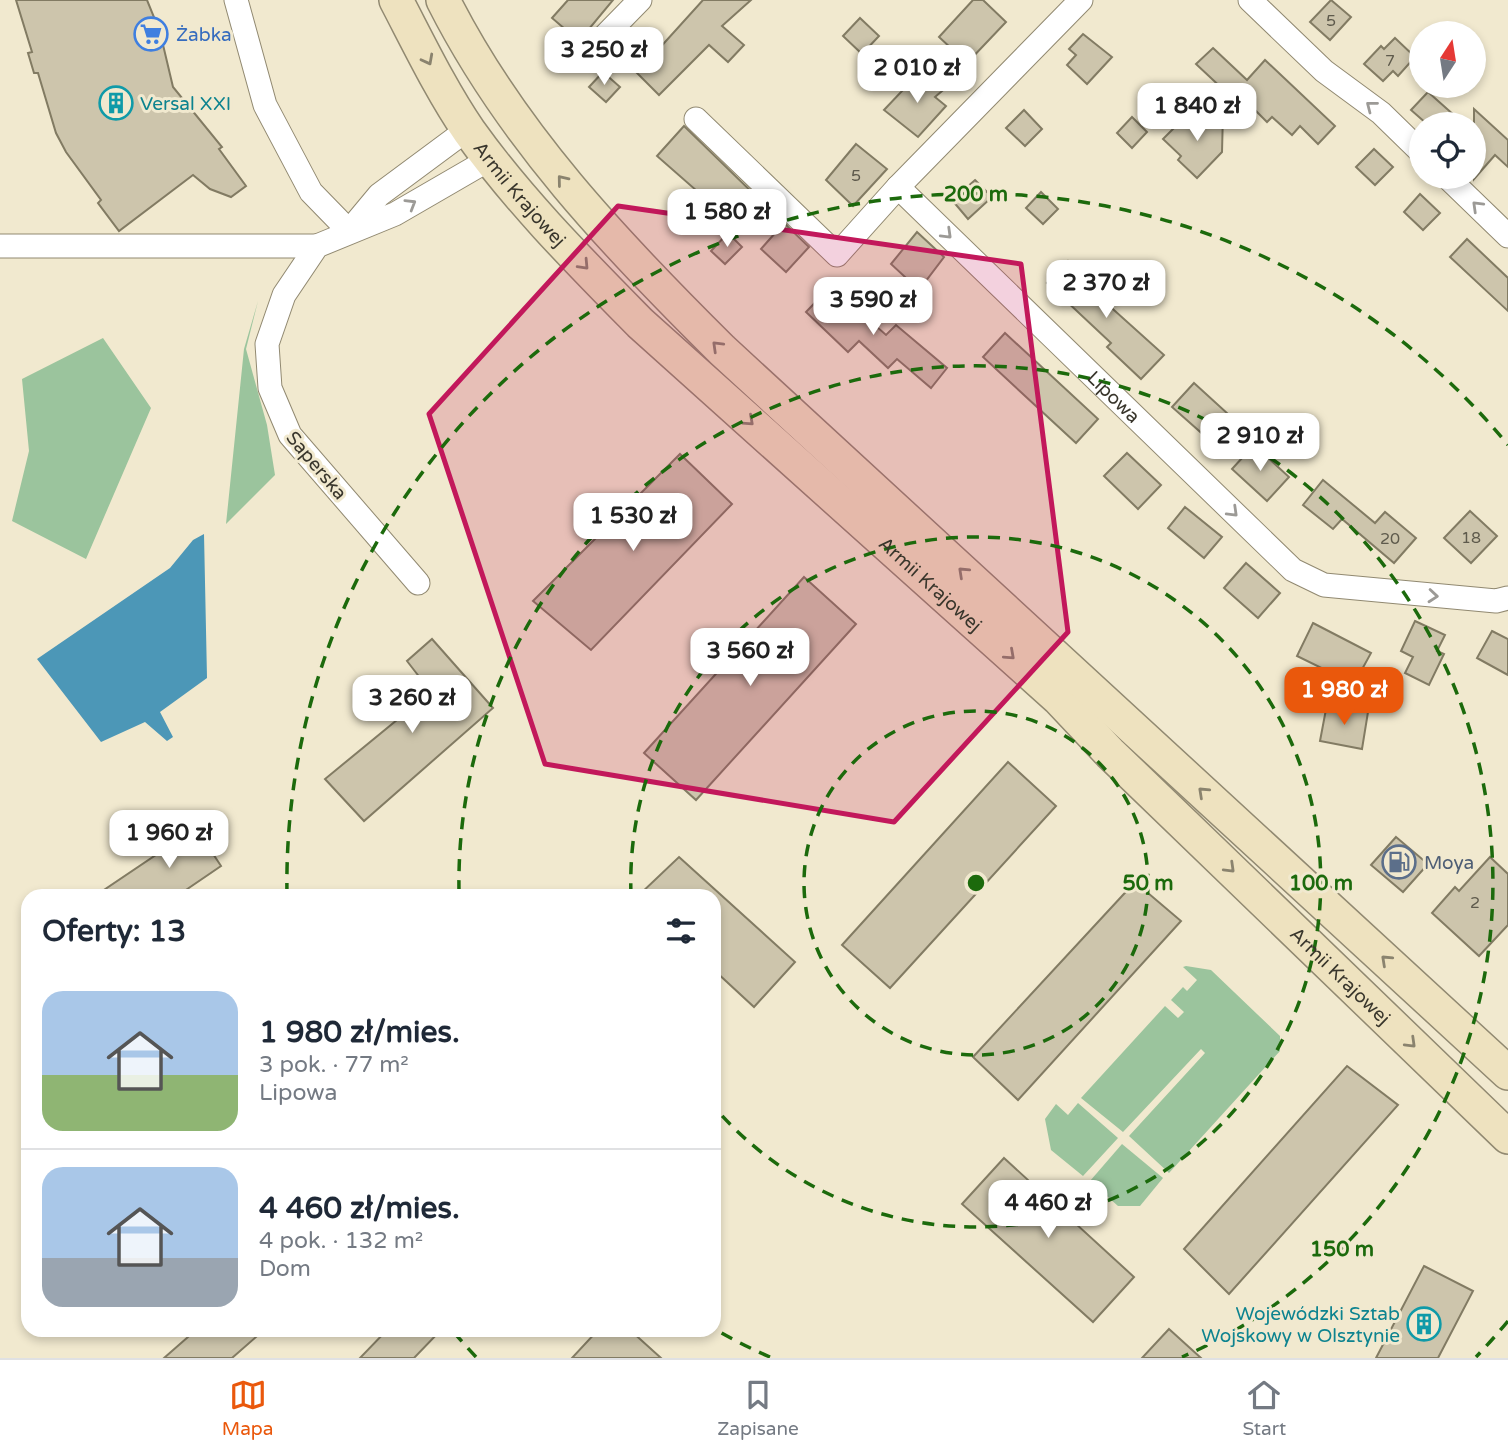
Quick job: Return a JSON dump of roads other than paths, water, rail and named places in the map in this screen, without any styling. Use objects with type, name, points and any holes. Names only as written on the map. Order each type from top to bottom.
[{"type":"main road","name":"Armii Krajowej","points":[[396,0],[468,129],[490,159],[530,208],[640,323],[1058,698],[1110,753],[1508,1137]]},
{"type":"main road","name":"Armii Krajowej","points":[[443,0],[476,60],[515,119],[572,193],[652,281],[722,351],[1508,1073]]},
{"type":"main road","points":[[468,129],[515,119]]},
{"type":"main road","points":[[490,159],[515,119]]},
{"type":"street","points":[[236,0],[265,105],[311,191],[349,231]]},
{"type":"street","points":[[593,48],[640,0]]},
{"type":"street","points":[[696,119],[837,255],[898,187],[1081,0]]},
{"type":"street","points":[[1250,0],[1324,71],[1381,113],[1409,140]]},
{"type":"street","points":[[349,231],[379,195],[468,129]]},
{"type":"street","points":[[0,246],[317,246],[395,214],[490,159]]},
{"type":"street","name":"Lipowa","points":[[898,187],[1293,570],[1324,586],[1496,601],[1508,598]]},
{"type":"street","points":[[1459,189],[1508,236]]},
{"type":"street","name":"Saperska","points":[[317,246],[284,295],[269,331],[266,359],[274,404],[300,449],[418,583]]},
{"type":"water","points":[[204,534],[207,678],[160,712],[173,737],[167,741],[145,722],[101,742],[37,659],[170,568],[193,540]]},
{"type":"place","name":"Żabka","points":[[151,34]]},
{"type":"place","name":"Versal XXI","points":[[116,103]]},
{"type":"place","name":"Moya","points":[[1399,862]]},
{"type":"place","name":"Wojewódzki Sztab Wojskowy w Olsztynie","points":[[1424,1324]]}]
